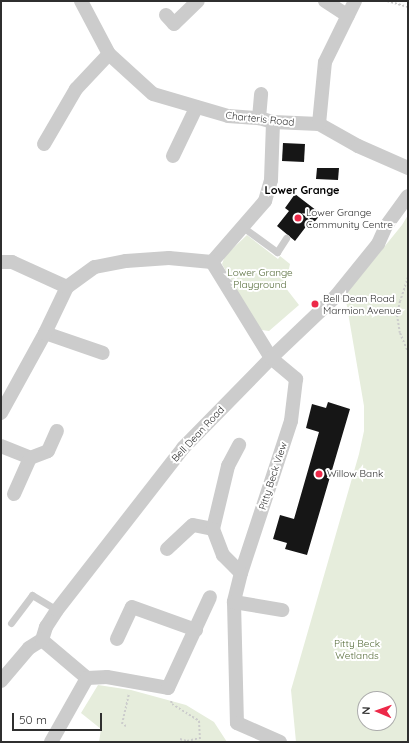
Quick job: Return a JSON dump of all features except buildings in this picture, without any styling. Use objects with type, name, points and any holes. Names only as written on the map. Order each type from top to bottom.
[{"type":"street","name":"Charteris Road","points":[[81,1],[109,54],[153,94],[196,108],[228,116],[259,118],[273,122],[319,124],[358,146],[408,168]]},
{"type":"street","points":[[166,15],[174,24],[198,1]]},
{"type":"street","points":[[326,1],[348,16]]},
{"type":"street","points":[[319,124],[325,62],[355,1]]},
{"type":"street","points":[[44,144],[76,89],[109,54]]},
{"type":"street","points":[[259,118],[261,94]]},
{"type":"street","points":[[173,156],[196,108]]},
{"type":"street","points":[[212,262],[244,228],[265,201],[271,180],[273,122]]},
{"type":"street","name":"Bell Dean Road","points":[[42,640],[46,627],[57,610],[183,448],[271,358],[336,296],[378,244],[386,226],[408,196]]},
{"type":"street","points":[[2,408],[45,333],[67,287],[95,267],[126,261],[169,258],[212,262]]},
{"type":"street","points":[[1,262],[12,262],[67,287]]},
{"type":"street","points":[[212,262],[271,358]]},
{"type":"street","points":[[45,333],[103,353]]},
{"type":"street","name":"Pitty Beck View","points":[[271,358],[296,379],[291,421],[241,573],[234,602],[237,723],[280,742]]},
{"type":"street","points":[[1,446],[30,458],[48,452],[57,431]]},
{"type":"street","points":[[239,445],[228,466],[213,529],[223,555],[241,573]]},
{"type":"street","points":[[14,494],[30,458]]},
{"type":"street","points":[[167,549],[193,525],[213,529]]},
{"type":"street","points":[[1,681],[28,648],[42,640],[88,678],[107,677],[168,688],[210,597]]},
{"type":"street","points":[[234,602],[282,610]]},
{"type":"street","points":[[117,639],[132,606],[196,630]]},
{"type":"street","points":[[52,742],[88,678]]},
{"type":"lane","points":[[244,228],[277,252],[286,238]]},
{"type":"lane","points":[[11,623],[32,595],[57,610]]},
{"type":"path","points":[[387,1],[408,7]]},
{"type":"path","points":[[408,277],[397,315],[400,333],[408,352]]},
{"type":"path","points":[[126,726],[122,724],[132,681]]},
{"type":"path","points":[[168,688],[172,704],[199,720],[200,742]]},
{"type":"path","points":[[180,739],[187,741],[200,738]]},
{"type":"green space","name":"Pitty Beck Wetlands","points":[[408,215],[408,742],[296,742],[291,690],[359,454],[364,431],[364,406],[345,295],[402,225]]},
{"type":"green space","name":"Lower Grange Playground","points":[[247,235],[278,259],[280,256],[290,264],[285,287],[299,305],[269,331],[262,330],[255,323],[222,264],[225,256]]},
{"type":"green space","points":[[98,685],[131,690],[186,705],[214,722],[227,742],[99,742],[101,729],[81,713]]},
{"type":"place","name":"Lower Grange Community Centre","points":[[298,218]]},
{"type":"place","name":"Bell Dean Road Marmion Avenue","points":[[315,304]]},
{"type":"place","name":"Willow Bank","points":[[319,474]]},
{"type":"district","name":"Lower Grange","points":[[302,190]]}]
